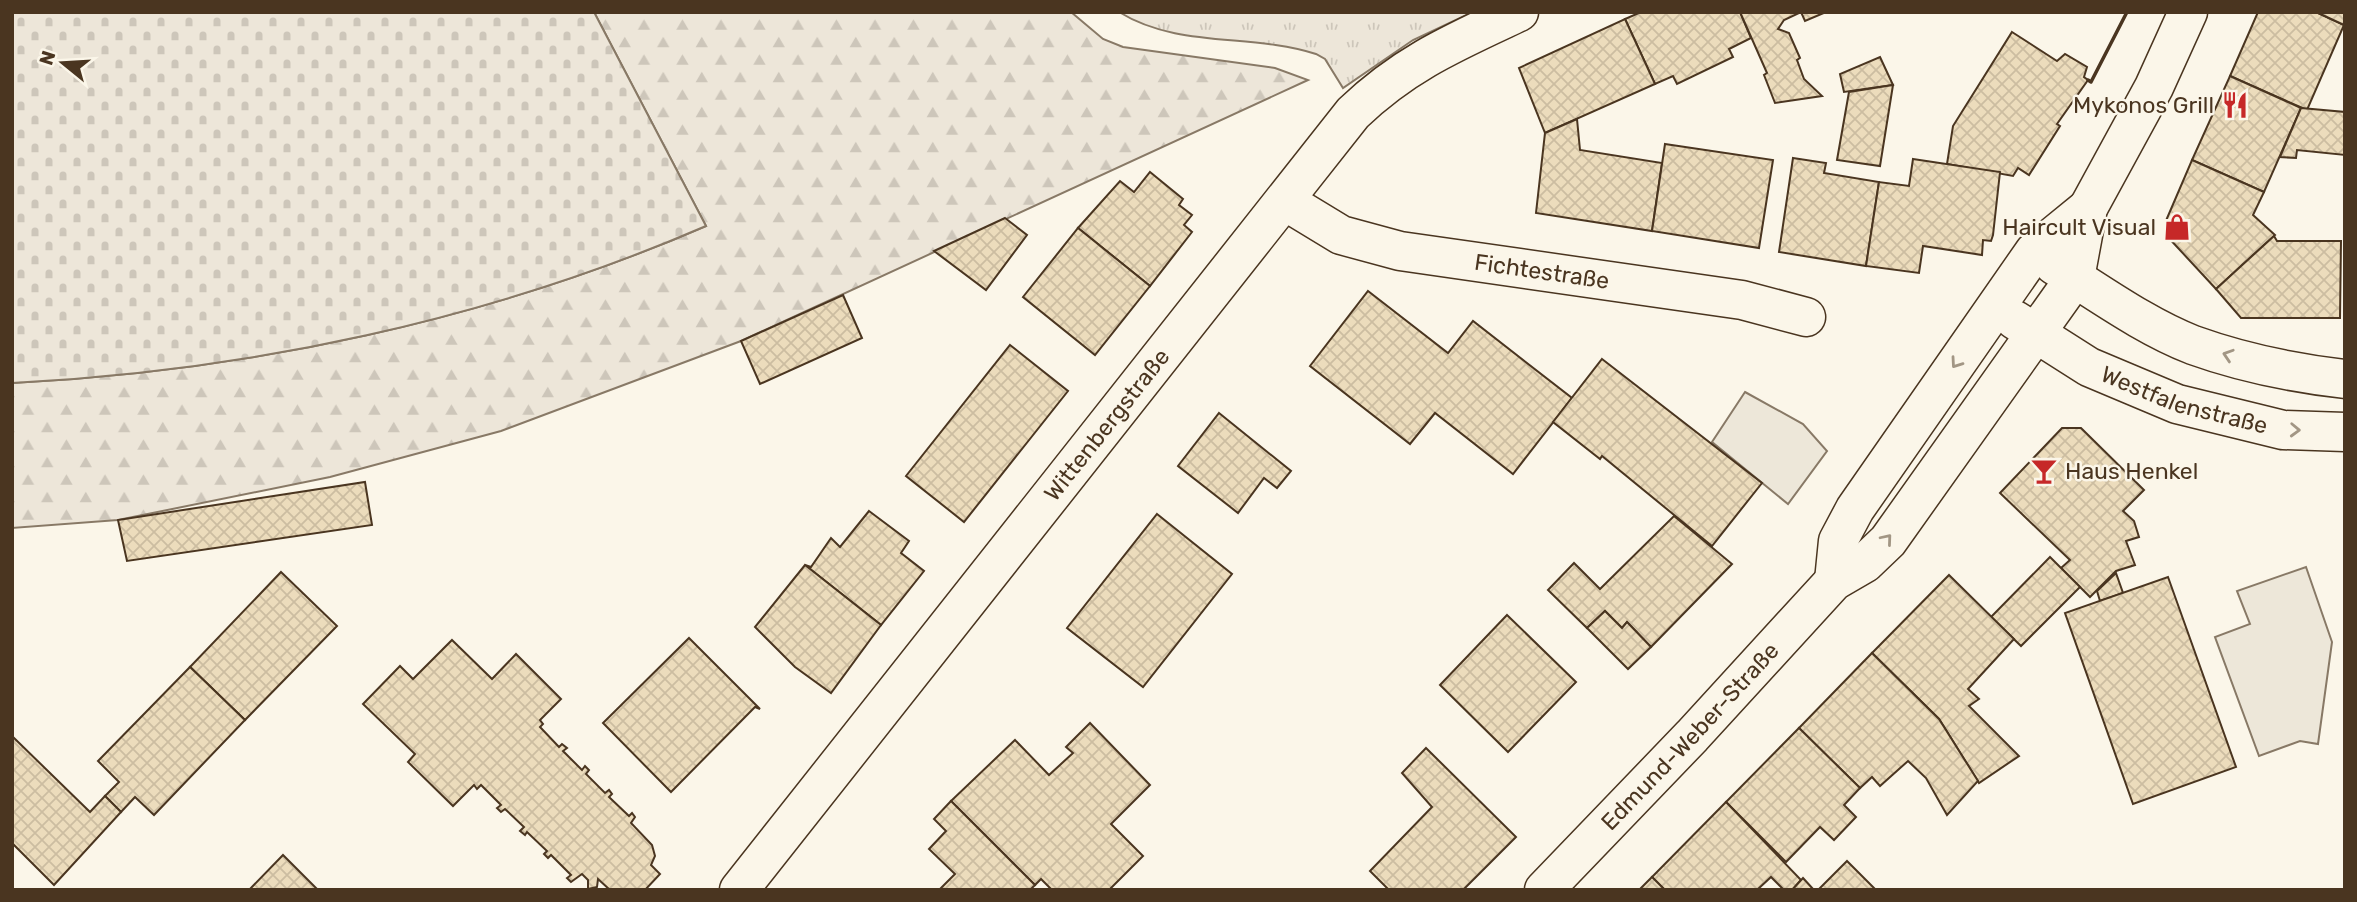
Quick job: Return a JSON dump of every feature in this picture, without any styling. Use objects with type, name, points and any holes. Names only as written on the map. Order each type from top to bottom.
[{"type":"street","name":"Wittenbergstraße","points":[[739,890],[1353,113],[1383,83],[1430,54],[1519,12]]},
{"type":"street","name":"Edmund-Weber-Straße","points":[[1544,890],[1692,736],[1834,581],[1865,563],[1888,541],[2074,278],[2088,208],[2154,87],[2188,12]]},
{"type":"street","name":"Fichtestraße","points":[[1285,201],[1341,235],[1400,251],[1742,300],[1806,317]]},
{"type":"street","name":"Edmund-Weber-Straße","points":[[1834,581],[1838,541],[1855,509],[2034,252],[2088,208]]},
{"type":"street","points":[[2034,252],[2074,278],[2192,344],[2294,373],[2345,379]]},
{"type":"street","points":[[1996,307],[2035,333]]},
{"type":"street","name":"Westfalenstraße","points":[[2035,333],[2089,367],[2177,404],[2283,430],[2345,432]]},
{"type":"green space","points":[[12,12],[594,12],[706,226],[624,259],[539,288],[454,314],[366,335],[279,353],[190,367],[12,383]]},
{"type":"green space","points":[[594,12],[1071,12],[1103,39],[1123,47],[1275,68],[1308,80],[741,341],[501,431],[330,477],[118,520],[12,528],[12,383],[190,367],[279,353],[366,335],[454,314],[539,288],[624,259],[706,226]]},
{"type":"green space","points":[[1119,12],[1473,12],[1413,40],[1343,88],[1325,59],[1316,54],[1267,44],[1166,31],[1142,24]]},
{"type":"shaded area","points":[[1745,392],[1803,424],[1827,451],[1788,504],[1712,442]]},
{"type":"shaded area","points":[[2306,567],[2332,642],[2318,744],[2300,741],[2259,756],[2215,637],[2250,624],[2237,591]]},
{"type":"building","points":[[1641,12],[1740,12],[1751,38],[1729,49],[1733,57],[1677,84],[1673,76],[1655,84],[1625,19]]},
{"type":"building","points":[[1740,12],[1801,12],[1784,20],[1778,29],[1789,33],[1800,58],[1797,60],[1804,79],[1822,96],[1775,103],[1764,75],[1767,73]]},
{"type":"building","points":[[1801,12],[1826,12],[1805,21]]},
{"type":"building","points":[[2258,12],[2316,12],[2344,25],[2307,110],[2230,76]]},
{"type":"building","points":[[2316,12],[2345,12],[2345,24],[2344,25]]},
{"type":"building","points":[[1625,19],[1655,84],[1545,133],[1519,68]]},
{"type":"building","points":[[2012,32],[2057,61],[2065,54],[2087,67],[2084,77],[2088,80],[2057,124],[2060,126],[2029,175],[2018,168],[2013,176],[1947,164],[1953,126]]},
{"type":"building","points":[[1880,57],[1893,85],[1844,92],[1840,74]]},
{"type":"building","points":[[2230,76],[2301,108],[2264,192],[2192,160]]},
{"type":"building","points":[[1893,85],[1880,166],[1837,160],[1849,92]]},
{"type":"building","points":[[2301,108],[2345,112],[2345,155],[2297,150],[2296,158],[2280,157]]},
{"type":"building","points":[[1577,119],[1580,150],[1662,163],[1652,231],[1536,213],[1545,133]]},
{"type":"building","points":[[1665,144],[1773,160],[1759,248],[1652,231]]},
{"type":"building","points":[[1793,158],[1826,163],[1824,173],[1879,182],[1866,266],[1779,252]]},
{"type":"building","points":[[1913,159],[2000,172],[1993,235],[1991,241],[1983,240],[1982,255],[1923,246],[1919,273],[1866,266],[1879,182],[1909,186]]},
{"type":"building","points":[[2192,160],[2264,192],[2253,215],[2275,235],[2216,289],[2166,235],[2165,223]]},
{"type":"building","points":[[1150,172],[1183,199],[1179,205],[1192,215],[1184,225],[1192,232],[1150,286],[1078,228],[1120,181],[1134,192]]},
{"type":"building","points":[[1005,218],[1027,235],[986,290],[934,251]]},
{"type":"building","points":[[1078,228],[1150,286],[1095,355],[1023,297]]},
{"type":"building","points":[[2274,236],[2277,241],[2341,241],[2340,318],[2241,318],[2216,289]]},
{"type":"building","points":[[1368,291],[1448,353],[1473,321],[1572,398],[1513,474],[1435,413],[1410,444],[1310,366]]},
{"type":"building","points":[[843,295],[862,338],[760,384],[741,341]]},
{"type":"building","points":[[1010,345],[1068,391],[964,522],[906,476]]},
{"type":"building","points":[[1602,359],[1762,483],[1712,546],[1602,456],[1600,459],[1553,422]]},
{"type":"building","points":[[1219,413],[1291,471],[1277,488],[1264,478],[1238,513],[1178,466]]},
{"type":"building","points":[[2062,428],[2081,428],[2144,490],[2123,511],[2134,521],[2139,537],[2126,541],[2135,565],[2116,571],[2090,597],[2061,568],[2070,560],[2000,493]]},
{"type":"building","points":[[365,482],[372,525],[127,561],[118,520]]},
{"type":"building","points":[[869,511],[909,541],[901,553],[924,571],[881,625],[805,565],[811,567],[831,538],[840,547]]},
{"type":"building","points":[[1157,514],[1232,574],[1143,687],[1067,628]]},
{"type":"building","points":[[1674,516],[1732,564],[1651,647],[1627,622],[1622,628],[1605,611],[1587,628],[1548,590],[1574,563],[1600,589]]},
{"type":"building","points":[[2050,557],[2080,587],[2021,646],[1991,617]]},
{"type":"building","points":[[805,565],[881,625],[831,693],[795,667],[755,627]]},
{"type":"building","points":[[281,572],[337,626],[245,720],[190,667]]},
{"type":"building","points":[[2116,573],[2123,593],[2100,601],[2097,591]]},
{"type":"building","points":[[1949,575],[2014,639],[1968,689],[1979,699],[1969,706],[2019,756],[1979,783],[1939,719],[1872,653]]},
{"type":"building","points":[[2168,577],[2236,767],[2133,804],[2065,613]]},
{"type":"building","points":[[1605,611],[1622,628],[1627,622],[1651,647],[1628,669],[1587,628]]},
{"type":"building","points":[[1507,615],[1576,682],[1508,752],[1440,685]]},
{"type":"building","points":[[689,638],[760,709],[755,707],[671,792],[603,723]]},
{"type":"building","points":[[452,640],[492,679],[516,654],[561,699],[540,720],[543,724],[540,727],[559,747],[562,744],[567,748],[563,751],[582,770],[585,766],[589,770],[586,774],[605,793],[609,790],[612,794],[609,797],[629,816],[632,813],[635,817],[631,823],[652,845],[655,856],[651,865],[660,874],[645,890],[610,890],[598,879],[597,887],[588,889],[588,880],[582,874],[571,882],[567,878],[571,875],[551,855],[548,858],[544,854],[547,851],[527,832],[525,835],[520,831],[524,827],[505,809],[501,812],[497,808],[501,805],[481,785],[477,789],[474,785],[453,806],[408,762],[415,754],[363,704],[400,666],[413,679]]},
{"type":"building","points":[[1872,653],[1939,719],[1978,781],[1947,815],[1926,778],[1908,761],[1880,786],[1872,777],[1860,788],[1799,728]]},
{"type":"building","points":[[190,667],[245,720],[154,815],[135,797],[121,812],[105,796],[119,782],[98,761]]},
{"type":"building","points":[[1090,723],[1150,785],[1111,824],[1143,856],[1109,890],[1052,890],[1041,879],[1035,885],[951,801],[1015,740],[1049,775],[1073,753],[1066,747]]},
{"type":"building","points":[[1799,728],[1860,788],[1844,805],[1856,817],[1834,840],[1820,827],[1786,862],[1726,802]]},
{"type":"building","points":[[12,736],[90,812],[105,796],[121,812],[54,885],[12,843]]},
{"type":"building","points":[[1426,748],[1516,837],[1463,890],[1389,890],[1370,871],[1432,807],[1402,773]]},
{"type":"building","points":[[951,801],[1035,885],[1030,890],[939,890],[955,874],[929,849],[946,831],[934,819]]},
{"type":"building","points":[[1726,802],[1801,880],[1792,890],[1784,890],[1771,877],[1757,890],[1665,890],[1652,877]]},
{"type":"building","points":[[283,855],[318,890],[249,890]]},
{"type":"building","points":[[1847,861],[1876,890],[1818,890]]},
{"type":"building","points":[[1652,877],[1665,890],[1639,890]]},
{"type":"building","points":[[1803,878],[1814,890],[1792,890]]},
{"type":"wall","points":[[2088,80],[2091,82],[2127,12]]},
{"type":"place","name":"Mykonos Grill","points":[[2235,105]]},
{"type":"place","name":"Haircult Visual","points":[[2177,227]]},
{"type":"place","name":"Haus Henkel","points":[[2044,471]]}]
